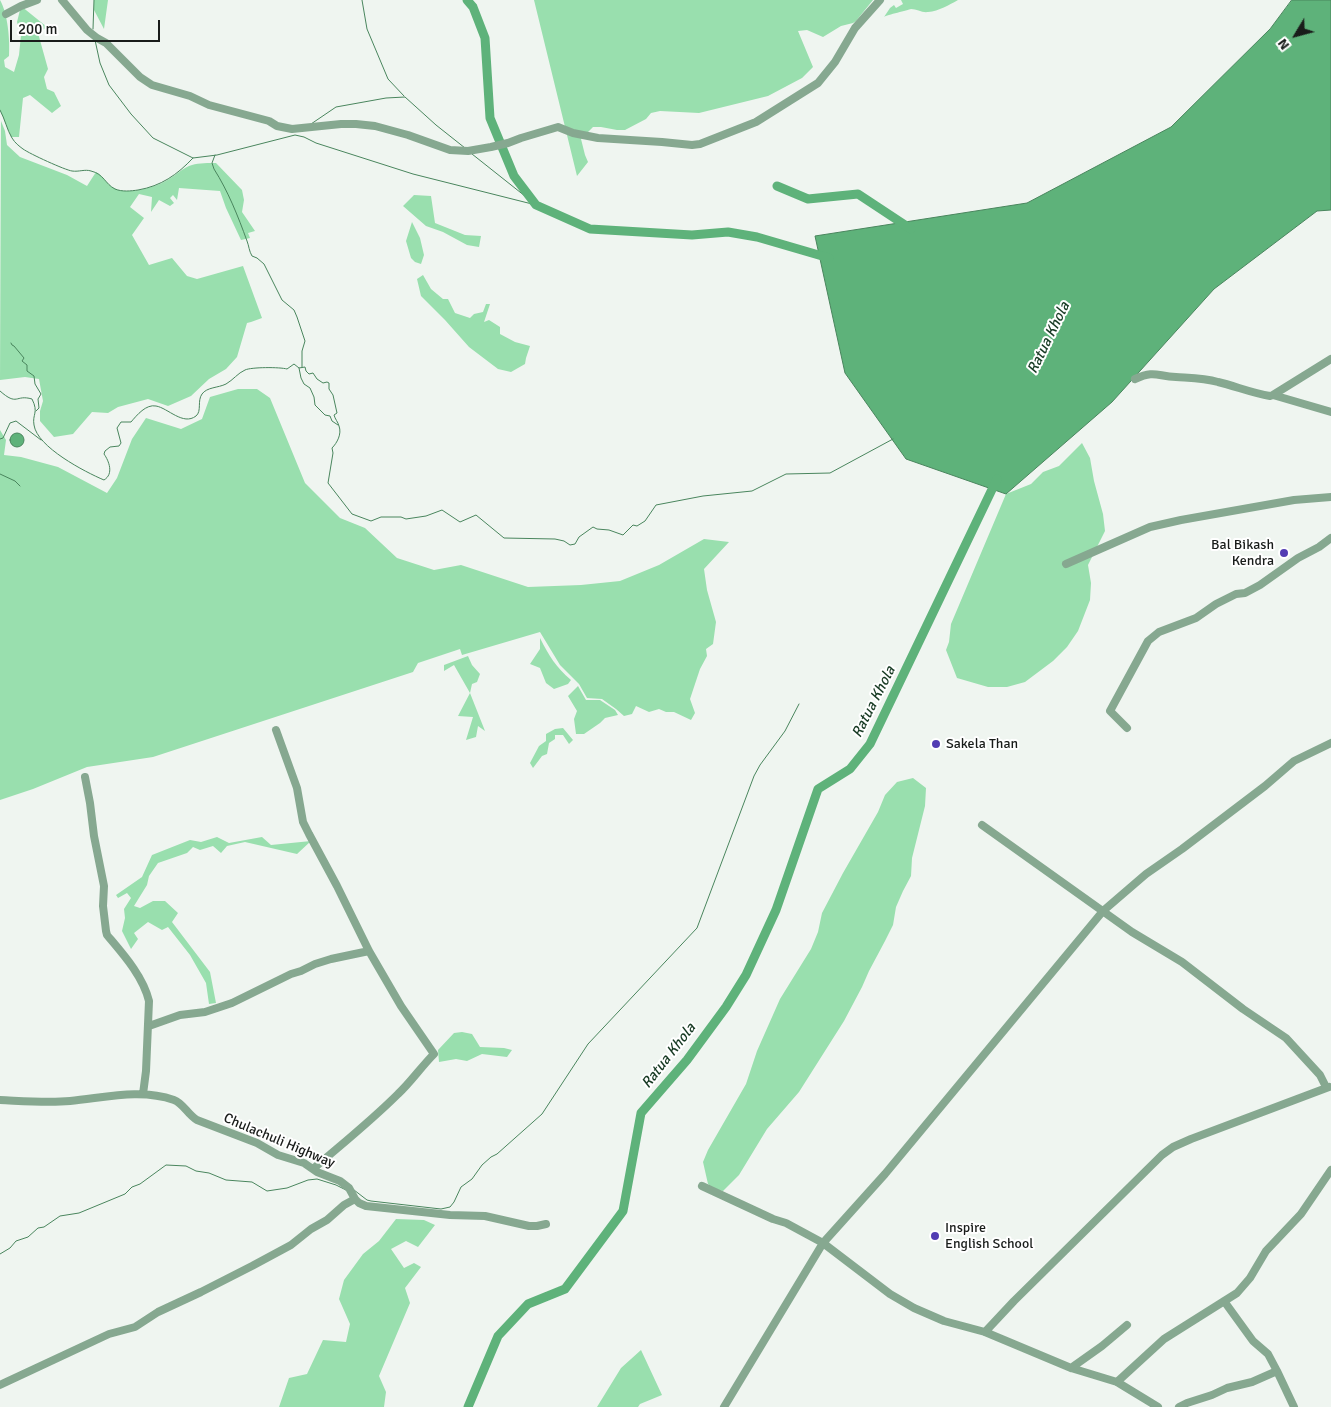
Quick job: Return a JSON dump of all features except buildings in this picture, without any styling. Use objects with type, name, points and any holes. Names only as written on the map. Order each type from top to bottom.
[{"type":"street","points":[[6,14],[37,0]]},
{"type":"street","points":[[62,0],[87,30],[106,43],[140,77],[152,85],[190,96],[209,105],[269,121],[277,126],[292,129],[341,124],[375,126],[450,150],[468,151],[508,143],[558,127],[573,134],[598,138],[700,144],[756,122],[818,83],[835,62],[854,28],[880,0]]},
{"type":"street","points":[[1274,395],[1331,359]]},
{"type":"street","points":[[1135,379],[1147,373],[1218,382],[1263,395],[1274,395],[1331,412]]},
{"type":"street","points":[[1066,564],[1150,528],[1181,520],[1294,500],[1331,497]]},
{"type":"street","points":[[1127,728],[1110,711],[1148,641],[1160,632],[1196,618],[1216,604],[1260,585],[1298,558],[1331,538]]},
{"type":"street","points":[[276,730],[297,788],[303,822],[338,886],[370,951],[401,1006],[434,1054],[412,1080],[380,1112],[313,1169]]},
{"type":"street","points":[[724,1407],[823,1243],[884,1174],[1102,911],[1146,874],[1266,786],[1294,761],[1331,743]]},
{"type":"street","points":[[85,777],[104,886],[103,906],[107,935],[128,960],[148,993],[148,1026],[143,1094]]},
{"type":"street","points":[[982,825],[1132,932],[1182,962],[1250,1014],[1286,1038],[1320,1075],[1328,1087],[1173,1147],[1124,1191],[985,1332]]},
{"type":"street","points":[[148,1026],[180,1015],[205,1012],[232,1003],[315,964],[370,951]]},
{"type":"street","name":"Chulachuli Highway","points":[[0,1100],[51,1102],[143,1094],[174,1100],[180,1103],[197,1120],[257,1143],[278,1155],[304,1163],[317,1172],[340,1181],[350,1188],[359,1203],[366,1206],[450,1215],[485,1216],[529,1226],[546,1224]]},
{"type":"street","points":[[1117,1382],[1164,1339],[1236,1293],[1250,1278],[1266,1251],[1301,1214],[1331,1170]]},
{"type":"street","points":[[702,1186],[786,1223],[823,1243],[890,1294],[914,1308],[944,1321],[985,1332],[1071,1368],[1117,1382],[1158,1407]]},
{"type":"street","points":[[0,1385],[109,1334],[135,1327],[158,1312],[291,1245],[355,1198]]},
{"type":"street","points":[[1224,1301],[1253,1341],[1268,1354],[1294,1407]]},
{"type":"street","points":[[1071,1368],[1127,1325]]},
{"type":"street","points":[[1179,1407],[1227,1388],[1252,1382],[1277,1371]]},
{"type":"shaded area","points":[[0,0],[5,12],[9,35],[9,56],[4,60],[5,67],[14,72],[19,55],[21,35],[17,22],[21,6],[47,27],[38,33],[48,69],[44,77],[47,89],[54,92],[61,106],[52,113],[30,95],[23,98],[19,137],[11,137],[0,110]]},
{"type":"shaded area","points":[[94,0],[108,0],[104,29],[94,10]]},
{"type":"shaded area","points":[[534,0],[873,0],[856,21],[841,26],[823,37],[807,30],[798,31],[813,67],[802,78],[768,96],[699,113],[660,111],[651,113],[646,119],[625,130],[593,127],[581,139],[588,162],[577,176]]},
{"type":"shaded area","points":[[901,0],[958,0],[944,8],[932,11],[924,12],[911,9],[884,17],[894,5],[896,8],[903,4]]},
{"type":"shaded area","points":[[1,121],[7,145],[20,157],[67,175],[87,186],[96,172],[110,186],[116,189],[136,191],[164,182],[189,166],[201,163],[216,163],[242,190],[244,200],[242,212],[255,231],[248,233],[250,238],[241,240],[220,191],[179,188],[177,200],[173,195],[170,198],[174,203],[170,206],[159,200],[151,212],[152,197],[139,194],[130,207],[144,218],[132,235],[149,265],[172,258],[187,276],[197,279],[243,266],[262,318],[247,323],[237,357],[226,369],[209,379],[191,396],[168,406],[148,399],[118,407],[108,413],[92,412],[73,434],[54,437],[40,421],[43,401],[39,379],[25,377],[0,380]]},
{"type":"shaded area","points":[[414,195],[431,196],[435,223],[465,235],[481,236],[479,247],[467,245],[443,232],[426,226],[403,206]]},
{"type":"shaded area","points":[[412,222],[420,238],[424,255],[421,264],[411,258],[406,241]]},
{"type":"shaded area","points":[[423,275],[431,289],[443,299],[448,299],[455,313],[470,318],[474,314],[483,312],[486,304],[490,304],[484,322],[489,320],[500,327],[500,334],[515,342],[530,346],[525,364],[511,372],[498,369],[469,347],[421,296],[417,279]]},
{"type":"shaded area","points":[[238,389],[257,389],[270,398],[305,483],[340,518],[365,528],[397,558],[434,570],[461,565],[528,587],[581,585],[620,581],[659,565],[704,539],[729,542],[704,569],[707,590],[716,622],[713,644],[706,649],[707,656],[700,669],[690,699],[695,713],[691,720],[674,712],[666,712],[659,709],[649,712],[636,706],[632,714],[624,716],[602,699],[587,698],[579,684],[560,665],[540,632],[462,655],[460,649],[418,663],[413,672],[153,757],[87,767],[0,800],[0,430],[6,440],[4,455],[21,457],[58,467],[107,493],[117,478],[132,439],[146,418],[181,429],[202,419],[210,397]]},
{"type":"shaded area","points":[[1082,443],[1090,458],[1105,531],[1088,565],[1091,583],[1090,600],[1078,631],[1067,647],[1053,661],[1025,682],[1007,687],[988,687],[957,678],[946,650],[951,624],[1006,494],[1031,484],[1043,472],[1059,466]]},
{"type":"shaded area","points":[[540,638],[553,661],[571,680],[568,684],[554,689],[546,683],[540,668],[530,664],[540,649]]},
{"type":"shaded area","points":[[468,656],[472,665],[480,674],[477,682],[472,684],[470,693],[454,665],[444,671],[444,665]]},
{"type":"shaded area","points":[[578,686],[586,700],[600,700],[615,710],[618,715],[605,718],[584,734],[576,734],[574,719],[577,711],[568,696]]},
{"type":"shaded area","points":[[470,693],[485,731],[478,726],[476,737],[466,740],[473,717],[458,716]]},
{"type":"shaded area","points":[[563,728],[573,740],[569,744],[563,735],[555,735],[555,739],[549,743],[547,754],[542,756],[533,768],[530,763],[539,746],[546,741],[546,734],[555,729]]},
{"type":"shaded area","points":[[913,778],[926,788],[925,806],[912,858],[911,876],[896,907],[893,925],[844,1021],[799,1092],[767,1129],[739,1175],[723,1191],[715,1190],[708,1184],[703,1162],[746,1084],[757,1051],[780,999],[811,949],[818,932],[822,913],[878,812],[885,795],[897,782]]},
{"type":"shaded area","points":[[217,837],[229,843],[262,837],[271,845],[311,841],[297,854],[245,842],[227,846],[221,853],[213,846],[200,850],[193,847],[187,853],[158,863],[149,876],[147,885],[134,906],[140,908],[153,901],[165,901],[178,913],[172,922],[210,972],[216,1003],[209,1004],[206,983],[190,955],[168,927],[162,930],[148,922],[134,933],[138,939],[131,949],[122,931],[125,918],[124,909],[131,898],[127,893],[118,898],[116,895],[142,877],[152,855],[190,840],[201,842]]},
{"type":"shaded area","points":[[454,1033],[472,1034],[480,1047],[512,1050],[507,1057],[482,1054],[467,1061],[456,1059],[439,1062],[438,1050]]},
{"type":"shaded area","points":[[396,1219],[424,1220],[435,1225],[418,1247],[406,1241],[391,1249],[404,1268],[414,1263],[421,1267],[405,1288],[410,1303],[379,1376],[386,1392],[384,1407],[279,1407],[289,1378],[307,1374],[323,1340],[346,1342],[350,1324],[339,1299],[344,1280],[363,1254],[379,1241]]},
{"type":"shaded area","points":[[641,1350],[662,1395],[640,1404],[638,1407],[597,1407],[621,1368]]},
{"type":"water","points":[[1292,0],[1331,0],[1331,210],[1317,211],[1214,289],[1112,402],[1006,494],[906,459],[845,373],[815,236],[1027,203],[1171,127],[1270,29]]},
{"type":"water","points":[[17,433],[22,435],[24,440],[22,445],[17,447],[12,445],[10,440],[12,435]]},
{"type":"waterway","points":[[93,29],[94,0]]},
{"type":"waterway","points":[[362,0],[367,29],[388,79],[404,96]]},
{"type":"waterway","points":[[467,0],[473,7],[485,38],[490,118],[514,176],[536,205],[590,229],[692,235],[728,232],[757,237],[829,258]]},
{"type":"waterway","points":[[95,40],[100,63],[109,85],[131,114],[153,138],[193,158],[217,155],[295,135],[413,174],[536,205]]},
{"type":"waterway","points":[[311,124],[336,107],[386,98],[405,97],[465,148]]},
{"type":"waterway","points":[[0,110],[12,138],[23,149],[68,170],[89,170],[95,172],[118,190],[126,191],[154,186],[175,175],[193,158]]},
{"type":"waterway","points":[[472,154],[535,204]]},
{"type":"waterway","points":[[215,155],[212,163],[214,169],[232,204],[252,256],[264,264],[282,300],[294,310],[297,317],[305,341],[302,351],[302,367]]},
{"type":"waterway","points":[[777,186],[808,199],[858,194],[911,229]]},
{"type":"waterway","points":[[11,343],[24,358],[22,361],[27,365],[27,371],[34,376],[35,384],[41,394],[38,399],[39,408],[36,411]]},
{"type":"waterway","points":[[0,391],[10,398],[32,399],[35,407],[34,425],[44,442],[63,458],[104,480],[110,471],[108,460],[104,454],[110,447],[119,446],[121,443],[117,428],[121,422],[131,422],[142,411],[152,406],[161,407],[181,418],[191,419],[198,414],[202,394],[207,390],[226,384],[248,369],[287,369],[294,364],[299,368],[305,367],[309,374],[313,373],[323,383],[329,383],[329,389],[333,395],[337,413],[334,415],[340,432],[332,448],[333,453],[328,483],[352,514],[371,521],[381,517],[401,517],[406,519],[426,516],[442,510],[460,522],[476,515],[504,538],[555,539],[570,545],[575,544],[579,537],[593,527],[623,535],[633,525],[637,526],[645,521],[656,505],[703,496],[752,491],[786,474],[830,473],[893,439]]},
{"type":"waterway","points":[[299,368],[304,384],[310,388],[314,397],[315,405],[325,415],[330,416],[332,421],[338,425]]},
{"type":"waterway","points":[[0,439],[3,438],[10,423],[16,421],[41,440]]},
{"type":"waterway","points":[[0,474],[15,481],[20,486]]},
{"type":"waterway","name":"Ratua Khola","points":[[468,1407],[498,1336],[528,1304],[565,1289],[623,1211],[641,1113],[687,1060],[726,1007],[746,975],[776,910],[818,789],[850,769],[870,744],[997,479]]},
{"type":"waterway","points":[[354,1190],[371,1201],[441,1209],[450,1207],[461,1187],[472,1179],[482,1165],[542,1114],[588,1044],[697,928],[754,776],[785,731],[799,704]]},
{"type":"waterway","points":[[0,1254],[10,1248],[16,1241],[28,1237],[38,1228],[44,1227],[60,1216],[79,1213],[125,1194],[132,1187],[140,1184],[166,1165],[186,1166],[226,1180],[252,1182],[267,1191],[287,1188],[308,1180],[317,1179],[346,1190]]},
{"type":"place","name":"Bal Bikash Kendra","points":[[1284,553]]},
{"type":"place","name":"Sakela Than","points":[[936,744]]},
{"type":"place","name":"Inspire English School","points":[[935,1236]]}]
